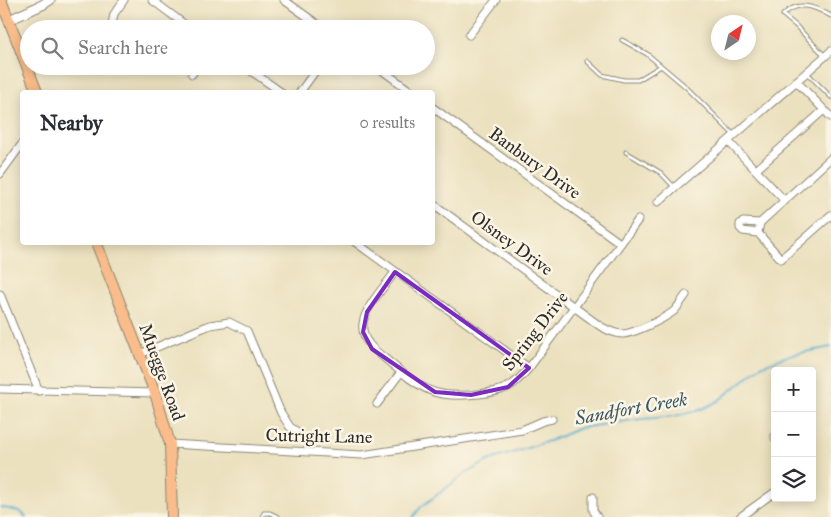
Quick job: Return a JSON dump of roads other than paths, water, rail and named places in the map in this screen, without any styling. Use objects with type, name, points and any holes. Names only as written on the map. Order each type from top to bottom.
[{"type":"main road","points":[[1,0],[4,22],[20,56]]},
{"type":"main road","points":[[29,75],[36,90]]},
{"type":"main road","name":"Muegge Road","points":[[97,245],[155,393],[170,444],[172,517]]},
{"type":"street","points":[[4,22],[42,6],[50,0]]},
{"type":"street","points":[[113,20],[114,14],[124,0]]},
{"type":"street","points":[[152,0],[179,20]]},
{"type":"street","points":[[284,0],[312,20]]},
{"type":"street","points":[[469,35],[496,0]]},
{"type":"street","points":[[658,202],[828,53]]},
{"type":"street","points":[[257,75],[278,90]]},
{"type":"street","points":[[301,90],[312,75]]},
{"type":"street","points":[[388,75],[409,90]]},
{"type":"street","points":[[796,81],[831,117]]},
{"type":"street","name":"Banbury Drive","points":[[435,109],[620,243]]},
{"type":"street","points":[[756,170],[824,110]]},
{"type":"street","points":[[728,141],[785,201]]},
{"type":"street","points":[[0,174],[20,147]]},
{"type":"street","points":[[758,233],[760,223],[831,158]]},
{"type":"street","name":"Olsney Drive","points":[[435,205],[600,326],[610,331],[621,334],[630,333],[674,311],[686,295]]},
{"type":"street","points":[[760,223],[743,222],[740,224],[740,228],[743,231],[758,233],[781,259],[831,215]]},
{"type":"street","name":"Spring Drive","points":[[395,272],[367,312],[363,322],[363,332],[367,341],[372,349],[401,372],[435,392],[450,395],[471,395],[508,387],[520,379],[638,220]]},
{"type":"street","points":[[359,245],[530,368]]},
{"type":"street","points":[[0,294],[39,391]]},
{"type":"street","points":[[140,354],[210,326],[229,322],[247,331],[281,413],[290,427],[299,433]]},
{"type":"street","points":[[377,404],[401,372]]},
{"type":"street","points":[[0,389],[155,393]]},
{"type":"street","name":"Cutright Lane","points":[[170,444],[362,455],[522,430],[552,419]]},
{"type":"street","points":[[740,517],[771,495]]},
{"type":"street","points":[[592,496],[593,510],[597,517]]},
{"type":"lane","points":[[828,53],[783,15],[791,6],[800,4],[822,10],[831,16]]},
{"type":"lane","points":[[622,40],[647,54],[662,66],[734,135]]},
{"type":"lane","points":[[587,61],[602,75],[624,80],[638,80],[662,66]]},
{"type":"lane","points":[[806,72],[831,97]]},
{"type":"lane","points":[[626,152],[661,173],[675,187]]},
{"type":"lane","points":[[262,517],[264,513],[270,513],[278,517]]},
{"type":"waterway","name":"Sandfort Creek","points":[[413,517],[421,507],[466,473],[490,460],[552,440],[580,428],[675,416],[700,410],[718,401],[761,366],[790,355],[831,347]]},
{"type":"waterway","points":[[0,507],[21,512],[26,517]]}]
